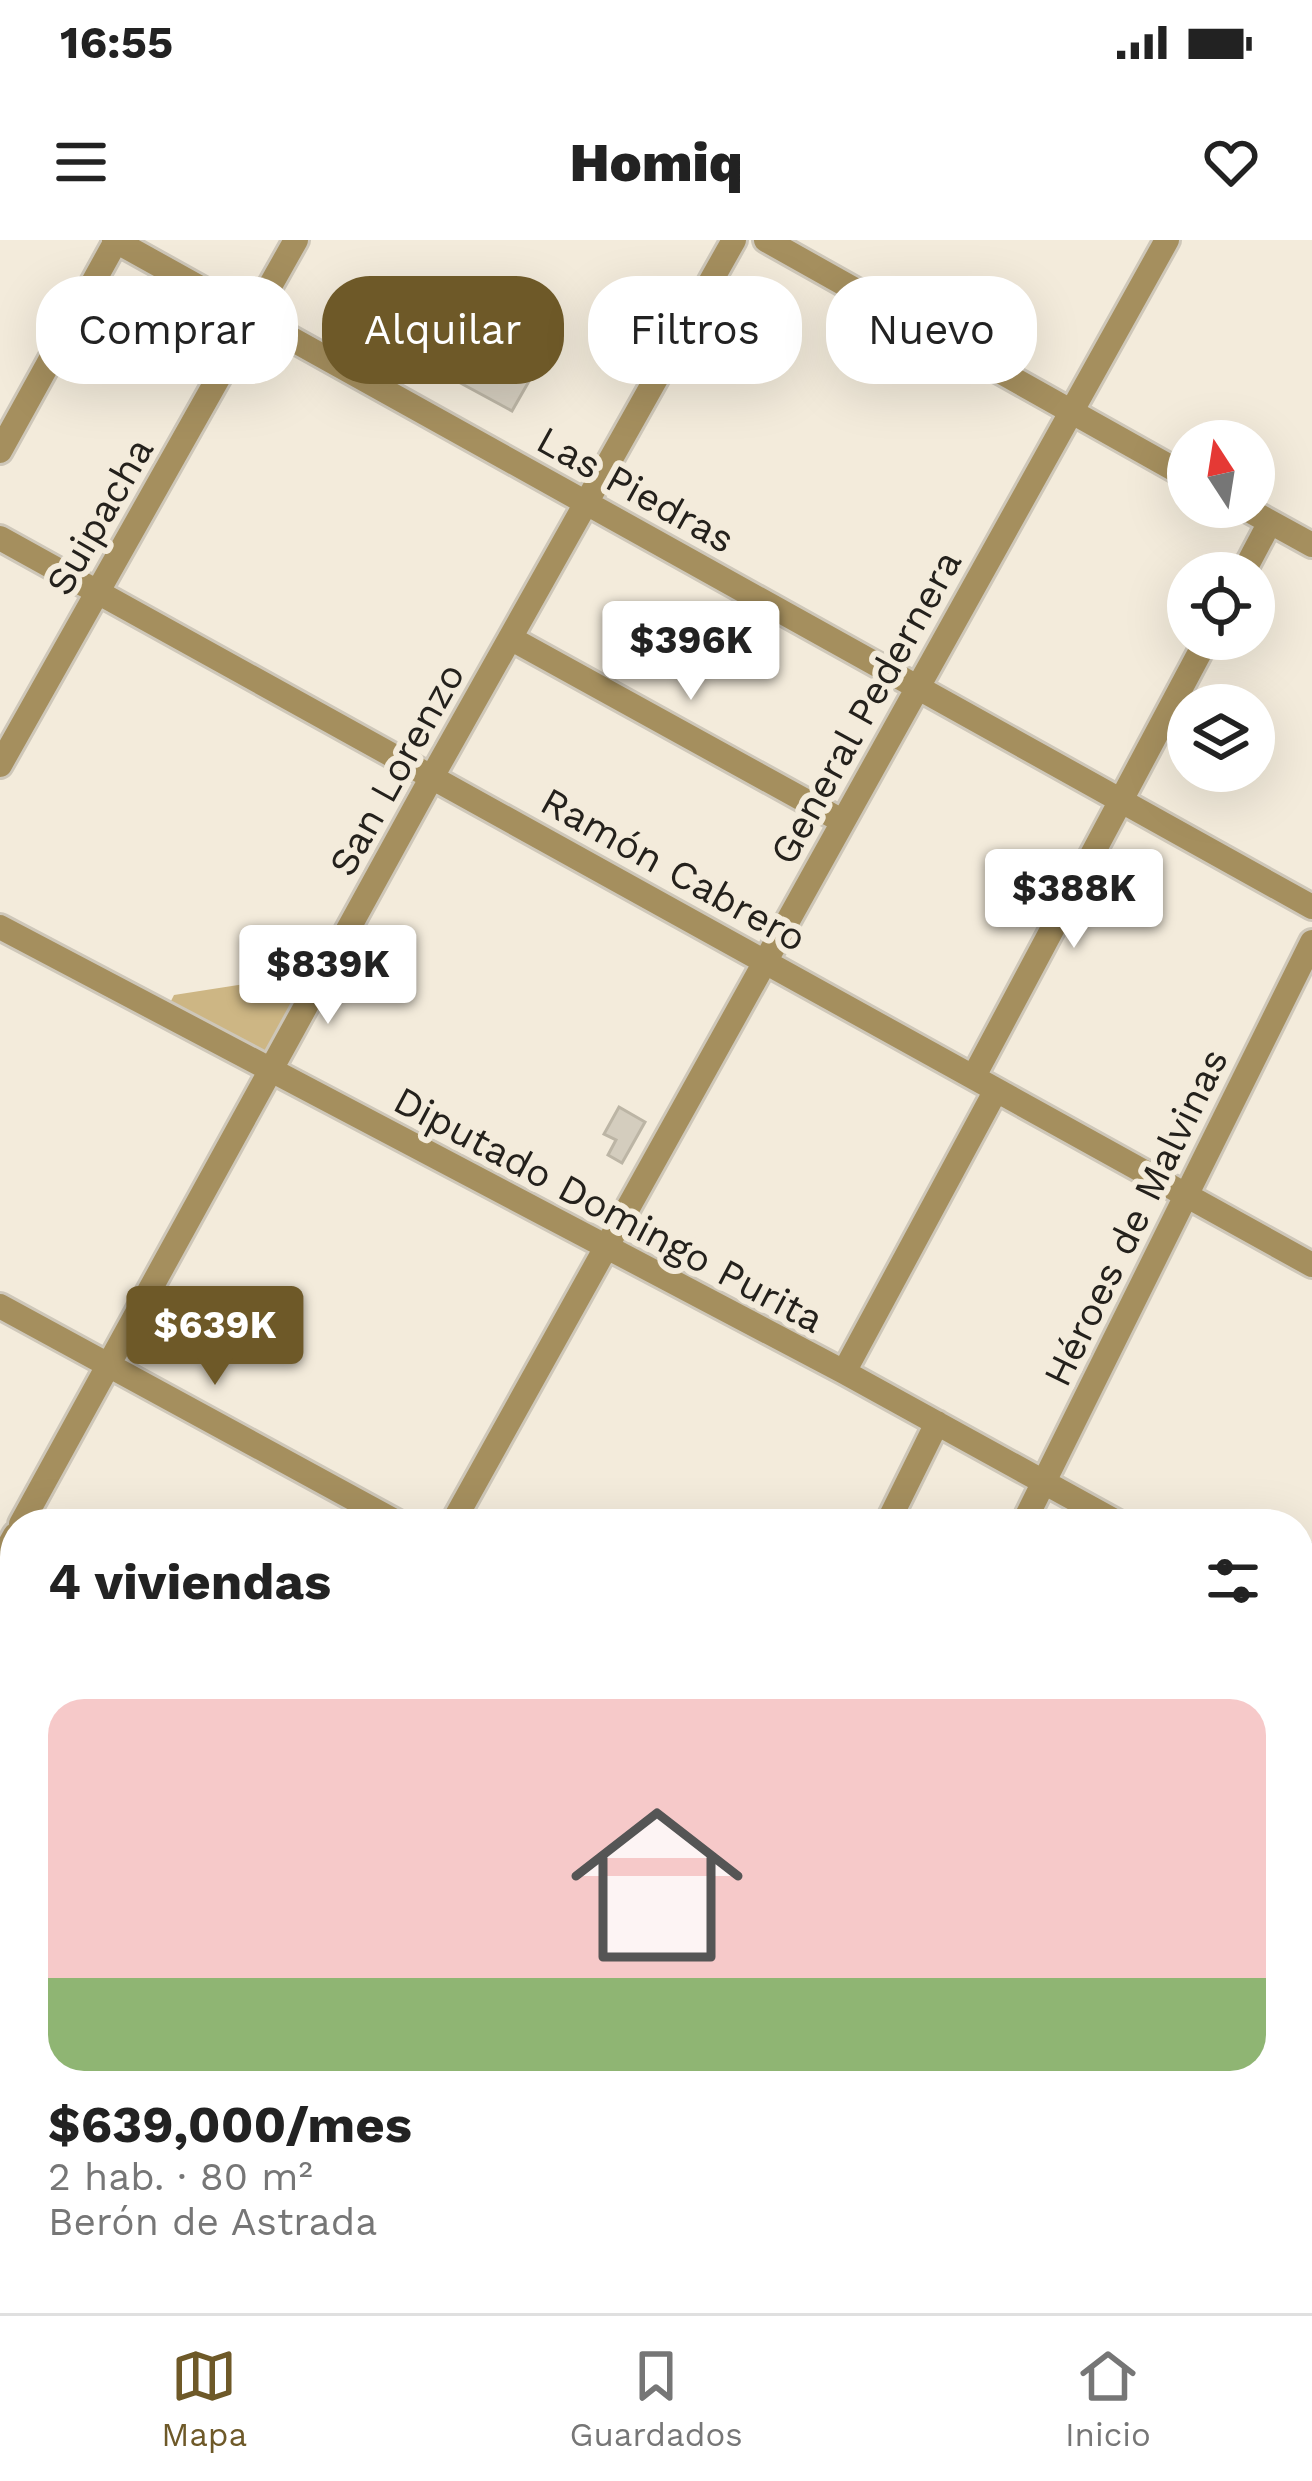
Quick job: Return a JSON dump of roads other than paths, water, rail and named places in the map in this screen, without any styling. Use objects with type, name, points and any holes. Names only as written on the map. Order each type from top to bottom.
[{"type":"street","name":"Suipacha","points":[[276,276],[296,240]]},
{"type":"street","name":"San Lorenzo","points":[[29,1509],[734,240]]},
{"type":"street","points":[[766,240],[1167,465]]},
{"type":"street","name":"General Pedernera","points":[[460,1509],[1167,240]]},
{"type":"street","name":"Las Piedras","points":[[115,241],[179,276]]},
{"type":"street","points":[[0,451],[115,241]]},
{"type":"street","name":"Las Piedras","points":[[298,342],[1312,907]]},
{"type":"street","name":"Suipacha","points":[[0,765],[216,384]]},
{"type":"street","points":[[1275,525],[1312,545]]},
{"type":"street","name":"Ramón Cabrero","points":[[0,538],[1312,1265]]},
{"type":"street","points":[[510,638],[842,820]]},
{"type":"street","points":[[974,1076],[1196,660]]},
{"type":"street","name":"Diputado Domingo Purita","points":[[0,927],[1094,1509]]},
{"type":"street","name":"Héroes de Malvinas","points":[[1031,1509],[1312,942]]},
{"type":"street","points":[[844,1372],[996,1090]]},
{"type":"street","points":[[0,1306],[373,1509]]},
{"type":"street","points":[[894,1509],[937,1423]]}]
